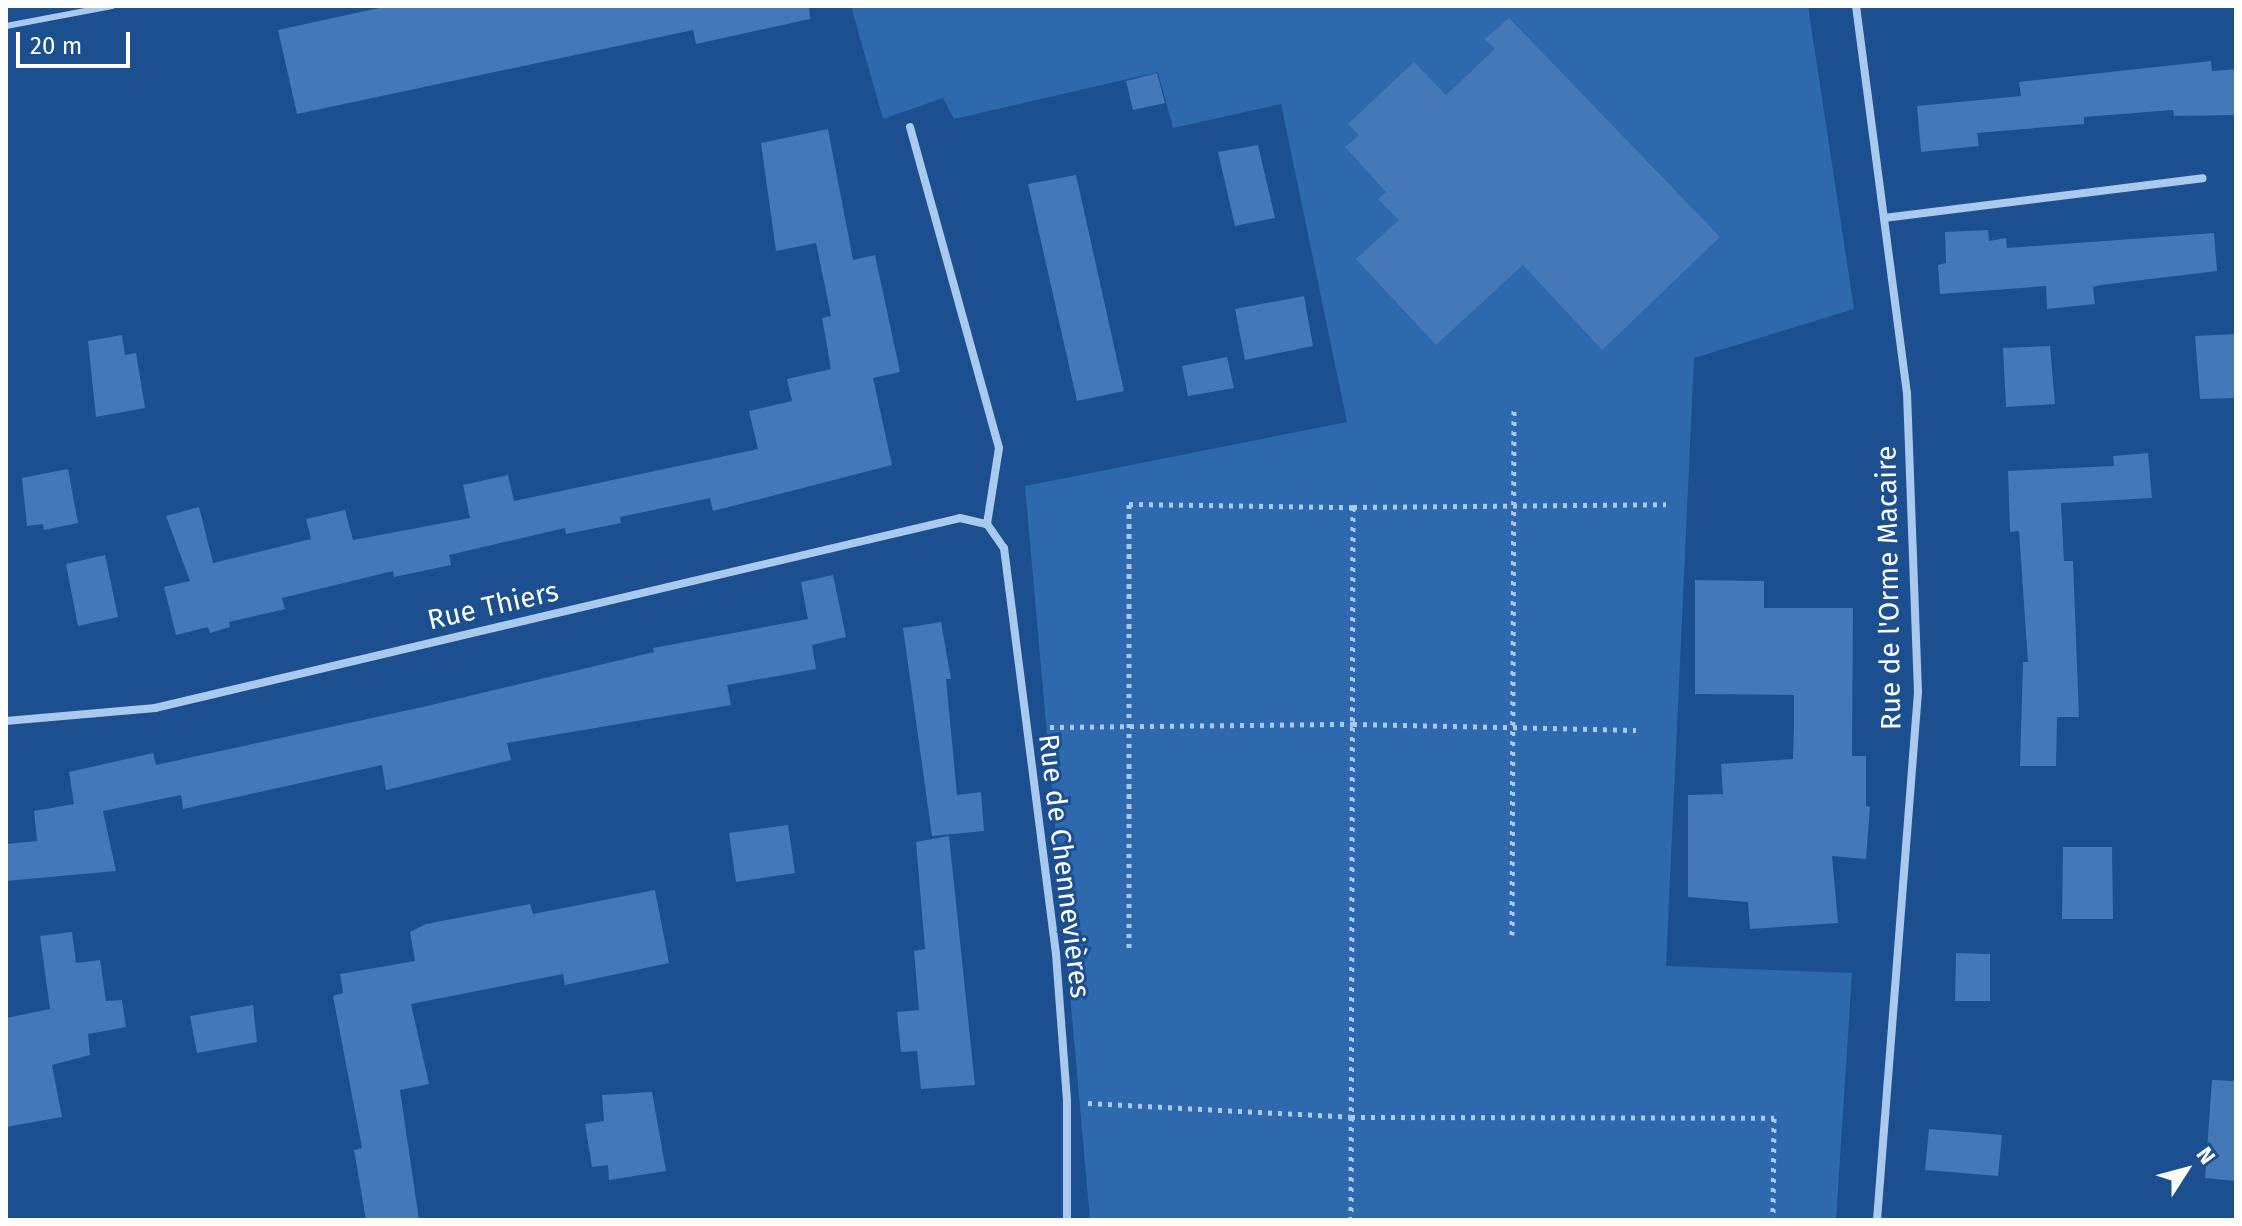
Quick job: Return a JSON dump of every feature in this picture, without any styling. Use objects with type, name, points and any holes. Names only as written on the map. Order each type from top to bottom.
[{"type":"street","name":"Rue de l'Orme Macaire","points":[[1856,6],[1907,393],[1918,692],[1877,1220]]},
{"type":"street","points":[[910,127],[999,448],[987,524]]},
{"type":"street","points":[[1884,218],[2203,178]]},
{"type":"street","name":"Rue Thiers","points":[[6,721],[155,708],[960,518],[987,524]]},
{"type":"street","name":"Rue de Chennevières","points":[[987,524],[1004,548],[1056,954],[1067,1101],[1067,1220]]},
{"type":"lane","points":[[6,26],[112,6]]},
{"type":"path","points":[[1512,935],[1514,409]]},
{"type":"path","points":[[1129,948],[1129,504],[1353,507],[1666,504]]},
{"type":"path","points":[[1351,1220],[1353,507]]},
{"type":"path","points":[[1025,727],[1353,724],[1636,730]]},
{"type":"path","points":[[1067,1101],[1166,1111],[1351,1117],[1774,1118],[1773,1220]]},
{"type":"shaded area","points":[[851,6],[1808,6],[1854,309],[1694,358],[1666,966],[1852,973],[1836,1220],[1090,1220],[1025,486],[1347,422],[1281,104],[1173,128],[1158,72],[954,119],[943,98],[883,119]]},
{"type":"building","points":[[388,6],[809,6],[810,19],[696,44],[693,30],[297,114],[278,30]]},
{"type":"building","points":[[1509,18],[1720,237],[1602,350],[1523,265],[1436,345],[1356,259],[1399,220],[1378,199],[1386,192],[1345,147],[1359,135],[1348,124],[1414,62],[1446,95],[1495,49],[1485,39]]},
{"type":"building","points":[[2211,61],[2212,71],[2236,69],[2236,115],[2174,116],[2173,110],[2084,117],[2084,124],[1977,133],[1979,146],[1921,152],[1917,106],[2021,96],[2019,82]]},
{"type":"building","points":[[1157,73],[1165,103],[1133,110],[1126,81]]},
{"type":"building","points":[[828,129],[853,260],[875,255],[900,372],[873,378],[892,465],[713,511],[710,498],[620,517],[621,523],[566,534],[565,528],[449,555],[451,565],[394,577],[393,571],[282,598],[285,609],[229,622],[230,627],[210,633],[208,627],[176,635],[164,587],[190,581],[166,516],[199,507],[213,563],[311,539],[306,519],[345,510],[353,540],[470,518],[463,485],[508,475],[514,501],[758,449],[749,411],[792,401],[787,379],[831,369],[822,318],[831,316],[816,243],[776,251],[761,143]]},
{"type":"building","points":[[1258,145],[1275,218],[1235,226],[1218,152]]},
{"type":"building","points":[[1076,175],[1124,391],[1077,401],[1028,184]]},
{"type":"building","points":[[1988,230],[1989,241],[2006,238],[2007,248],[2214,233],[2217,271],[2101,285],[2093,287],[2095,304],[2047,309],[2046,286],[1940,294],[1938,265],[1946,263],[1945,232]]},
{"type":"building","points":[[1304,296],[1313,346],[1245,360],[1235,309]]},
{"type":"building","points":[[2236,334],[2236,398],[2200,399],[2195,336]]},
{"type":"building","points":[[122,335],[125,355],[136,353],[145,408],[96,417],[88,341]]},
{"type":"building","points":[[2050,346],[2055,404],[2006,407],[2003,348]]},
{"type":"building","points":[[1227,357],[1234,388],[1188,396],[1182,366]]},
{"type":"building","points":[[2148,453],[2152,498],[2061,503],[2064,561],[2073,561],[2079,717],[2057,717],[2056,766],[2020,766],[2023,662],[2028,662],[2019,531],[2010,532],[2008,471],[2114,466],[2113,456]]},
{"type":"building","points":[[68,469],[78,523],[44,530],[43,524],[27,526],[22,478]]},
{"type":"building","points":[[105,555],[118,617],[78,626],[66,564]]},
{"type":"building","points":[[833,575],[846,637],[812,645],[816,669],[727,685],[731,705],[507,743],[511,760],[386,790],[382,765],[183,809],[181,795],[103,811],[116,871],[6,881],[6,844],[37,841],[34,811],[74,804],[69,772],[153,753],[156,765],[427,706],[654,652],[653,648],[808,619],[801,582]]},
{"type":"building","points":[[1695,580],[1764,581],[1764,608],[1853,608],[1852,756],[1866,756],[1866,806],[1870,807],[1866,859],[1832,856],[1838,923],[1750,929],[1748,902],[1688,897],[1688,795],[1723,794],[1721,764],[1793,759],[1794,726],[1794,695],[1695,694]]},
{"type":"building","points":[[941,622],[951,679],[946,679],[957,795],[981,792],[984,831],[932,836],[903,628]]},
{"type":"building","points":[[788,825],[795,873],[736,882],[729,833]]},
{"type":"building","points":[[949,836],[975,1085],[921,1089],[917,1051],[901,1052],[897,1012],[919,1010],[914,951],[925,949],[916,842]]},
{"type":"building","points":[[2063,847],[2112,847],[2113,919],[2062,919]]},
{"type":"building","points":[[655,890],[669,963],[565,985],[563,974],[411,1004],[429,1084],[400,1090],[419,1220],[366,1220],[354,1150],[362,1148],[333,996],[343,993],[340,974],[415,961],[410,932],[426,924],[530,904],[533,914]]},
{"type":"building","points":[[72,932],[76,963],[100,960],[106,1001],[122,1000],[126,1027],[88,1034],[90,1055],[52,1065],[62,1117],[6,1127],[6,1018],[50,1009],[40,936]]},
{"type":"building","points":[[1956,953],[1990,954],[1990,1001],[1955,1001]]},
{"type":"building","points":[[253,1005],[257,1042],[197,1053],[190,1016]]},
{"type":"building","points":[[2212,1080],[2236,1081],[2236,1181],[2205,1178]]},
{"type":"building","points":[[652,1092],[666,1171],[609,1180],[608,1165],[592,1167],[585,1124],[604,1121],[602,1095]]},
{"type":"building","points":[[1929,1129],[2002,1135],[1998,1176],[1925,1170]]}]
